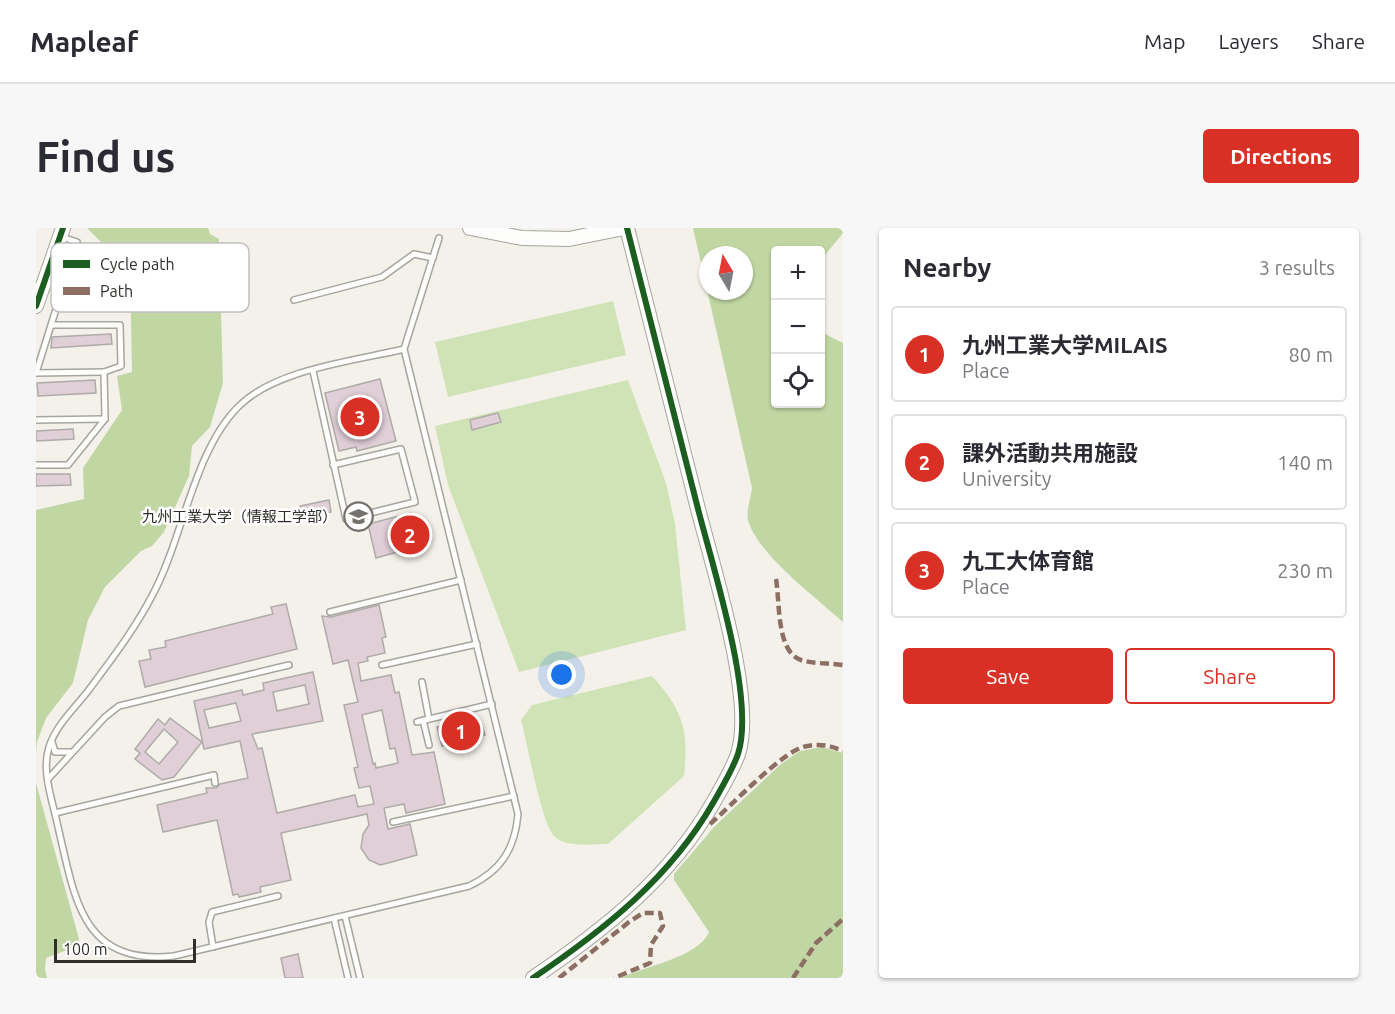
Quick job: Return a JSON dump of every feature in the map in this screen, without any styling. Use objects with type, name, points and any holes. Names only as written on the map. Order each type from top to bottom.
[{"type":"street","points":[[470,228],[522,238],[569,239],[625,228],[723,606],[740,690],[742,731],[738,753],[730,773],[704,819],[678,855],[649,888],[586,942],[533,978]]},
{"type":"street","points":[[36,306],[51,263]]},
{"type":"lane","points":[[62,232],[77,243]]},
{"type":"lane","points":[[404,350],[289,377],[260,391],[240,405],[220,429],[154,592],[130,633],[59,726],[47,760],[47,779],[82,915],[100,938],[127,954],[156,958],[213,947],[469,886],[487,878],[500,866],[511,850],[518,814],[404,350],[439,238]]},
{"type":"lane","points":[[294,300],[382,277],[414,254],[433,258]]},
{"type":"lane","points":[[52,325],[120,325],[121,366],[104,372],[36,373],[56,312]]},
{"type":"lane","points":[[313,371],[333,465],[346,519],[415,502],[401,449],[333,465]]},
{"type":"lane","points":[[36,465],[68,465],[105,419],[104,372]]},
{"type":"lane","points":[[36,420],[105,419]]},
{"type":"lane","points":[[330,612],[461,580]]},
{"type":"lane","points":[[382,665],[477,644]]},
{"type":"lane","points":[[47,779],[118,706],[289,665]]},
{"type":"lane","points":[[422,682],[423,720],[429,745]]},
{"type":"lane","points":[[423,720],[492,704]]},
{"type":"lane","points":[[52,742],[55,752],[60,754],[72,752]]},
{"type":"lane","points":[[55,813],[214,776],[215,783]]},
{"type":"lane","points":[[393,822],[514,796]]},
{"type":"lane","points":[[213,947],[208,922],[212,912],[278,896]]},
{"type":"lane","points":[[345,916],[360,978]]},
{"type":"lane","points":[[334,918],[348,978]]},
{"type":"lane","points":[[344,962],[356,959]]},
{"type":"green space","points":[[87,228],[208,228],[210,234],[219,239],[219,243],[102,243]]},
{"type":"green space","points":[[693,228],[843,228],[843,233],[825,255],[825,246],[771,246],[771,408],[825,408],[825,334],[843,343],[843,622],[775,561],[763,547],[748,520],[752,488],[709,300],[753,300],[753,246],[699,246],[699,254]]},
{"type":"green space","points":[[613,301],[626,355],[448,397],[435,342]]},
{"type":"green space","points":[[131,312],[221,312],[223,383],[210,427],[192,446],[189,476],[164,532],[152,546],[141,551],[105,587],[88,620],[73,683],[46,718],[37,742],[36,752],[36,510],[84,499],[83,468],[122,410],[117,376],[132,372]]},
{"type":"green space","points":[[628,380],[666,483],[675,524],[686,630],[519,672],[448,485],[435,426]]},
{"type":"green space","points":[[652,676],[671,700],[682,722],[685,746],[684,776],[608,844],[580,845],[559,840],[549,828],[544,815],[521,720],[532,705]]},
{"type":"green space","points":[[822,747],[843,753],[843,978],[621,978],[670,960],[703,941],[709,932],[674,880],[674,874],[715,826],[781,764],[800,751]]},
{"type":"green space","points":[[36,783],[79,939],[75,947],[46,958],[47,978],[36,978]]},
{"type":"building","points":[[111,334],[112,344],[51,348],[52,337]]},
{"type":"building","points":[[380,379],[396,441],[357,451],[356,447],[339,451],[325,393]]},
{"type":"building","points":[[95,380],[96,393],[38,396],[37,383]]},
{"type":"building","points":[[498,413],[501,422],[472,430],[470,420]]},
{"type":"building","points":[[73,429],[74,439],[36,441],[36,431]]},
{"type":"building","points":[[36,474],[70,474],[71,485],[36,486]]},
{"type":"building","points":[[329,500],[331,512],[302,519],[300,506]]},
{"type":"building","points":[[411,513],[419,546],[376,558],[368,524]]},
{"type":"building","points":[[286,604],[297,649],[145,687],[139,661],[151,659],[149,650],[166,647],[165,641],[273,614],[271,607]]},
{"type":"building","points":[[379,605],[386,637],[382,638],[385,653],[367,657],[368,661],[358,663],[361,681],[391,675],[395,693],[399,692],[412,755],[434,752],[445,804],[406,813],[404,804],[384,808],[388,829],[410,824],[417,855],[380,865],[369,860],[361,848],[363,834],[369,825],[367,814],[281,833],[291,880],[260,887],[261,892],[239,897],[238,894],[233,895],[217,820],[163,832],[157,805],[207,793],[206,788],[216,788],[220,784],[248,778],[240,741],[204,749],[194,701],[242,690],[243,695],[264,690],[263,683],[313,672],[323,721],[252,734],[258,749],[262,748],[277,813],[355,795],[358,807],[374,804],[370,786],[359,788],[354,768],[358,767],[344,705],[358,702],[348,660],[333,664],[322,616],[331,617]],"holes":[[[305,685],[309,704],[277,711],[273,692]],[[236,703],[241,721],[209,728],[204,710]],[[382,710],[390,749],[395,748],[398,763],[376,768],[375,763],[373,764],[362,715]]]},
{"type":"building","points":[[474,717],[477,727],[482,725],[485,735],[442,746],[437,727]]},
{"type":"building","points":[[170,718],[202,742],[174,777],[162,780],[135,759],[140,753],[135,749],[158,719],[165,725]],"holes":[[[164,729],[178,742],[159,764],[145,752]]]},
{"type":"building","points":[[298,954],[303,978],[285,978],[281,958]]},
{"type":"marked path","points":[[776,579],[783,637],[793,655],[801,660],[843,665]]},
{"type":"marked path","points":[[710,824],[769,770],[794,751],[819,745],[843,751]]},
{"type":"marked path","points":[[559,978],[629,922],[643,913],[660,913],[663,926],[651,945],[650,963],[614,978]]},
{"type":"marked path","points":[[793,978],[816,943],[843,919]]},
{"type":"cycle path","points":[[58,243],[63,228]]},
{"type":"cycle path","points":[[533,978],[585,941],[634,901],[677,855],[696,830],[730,773],[738,754],[742,730],[741,700],[730,631],[627,228]]},
{"type":"cycle path","points":[[36,306],[51,263]]},
{"type":"place","name":"九工大体育館","points":[[360,417]]},
{"type":"place","name":"九州工業大学（情報工学部）","points":[[358,517]]},
{"type":"place","name":"課外活動共用施設","points":[[410,535]]},
{"type":"place","name":"九州工業大学MILAIS","points":[[461,731]]}]
